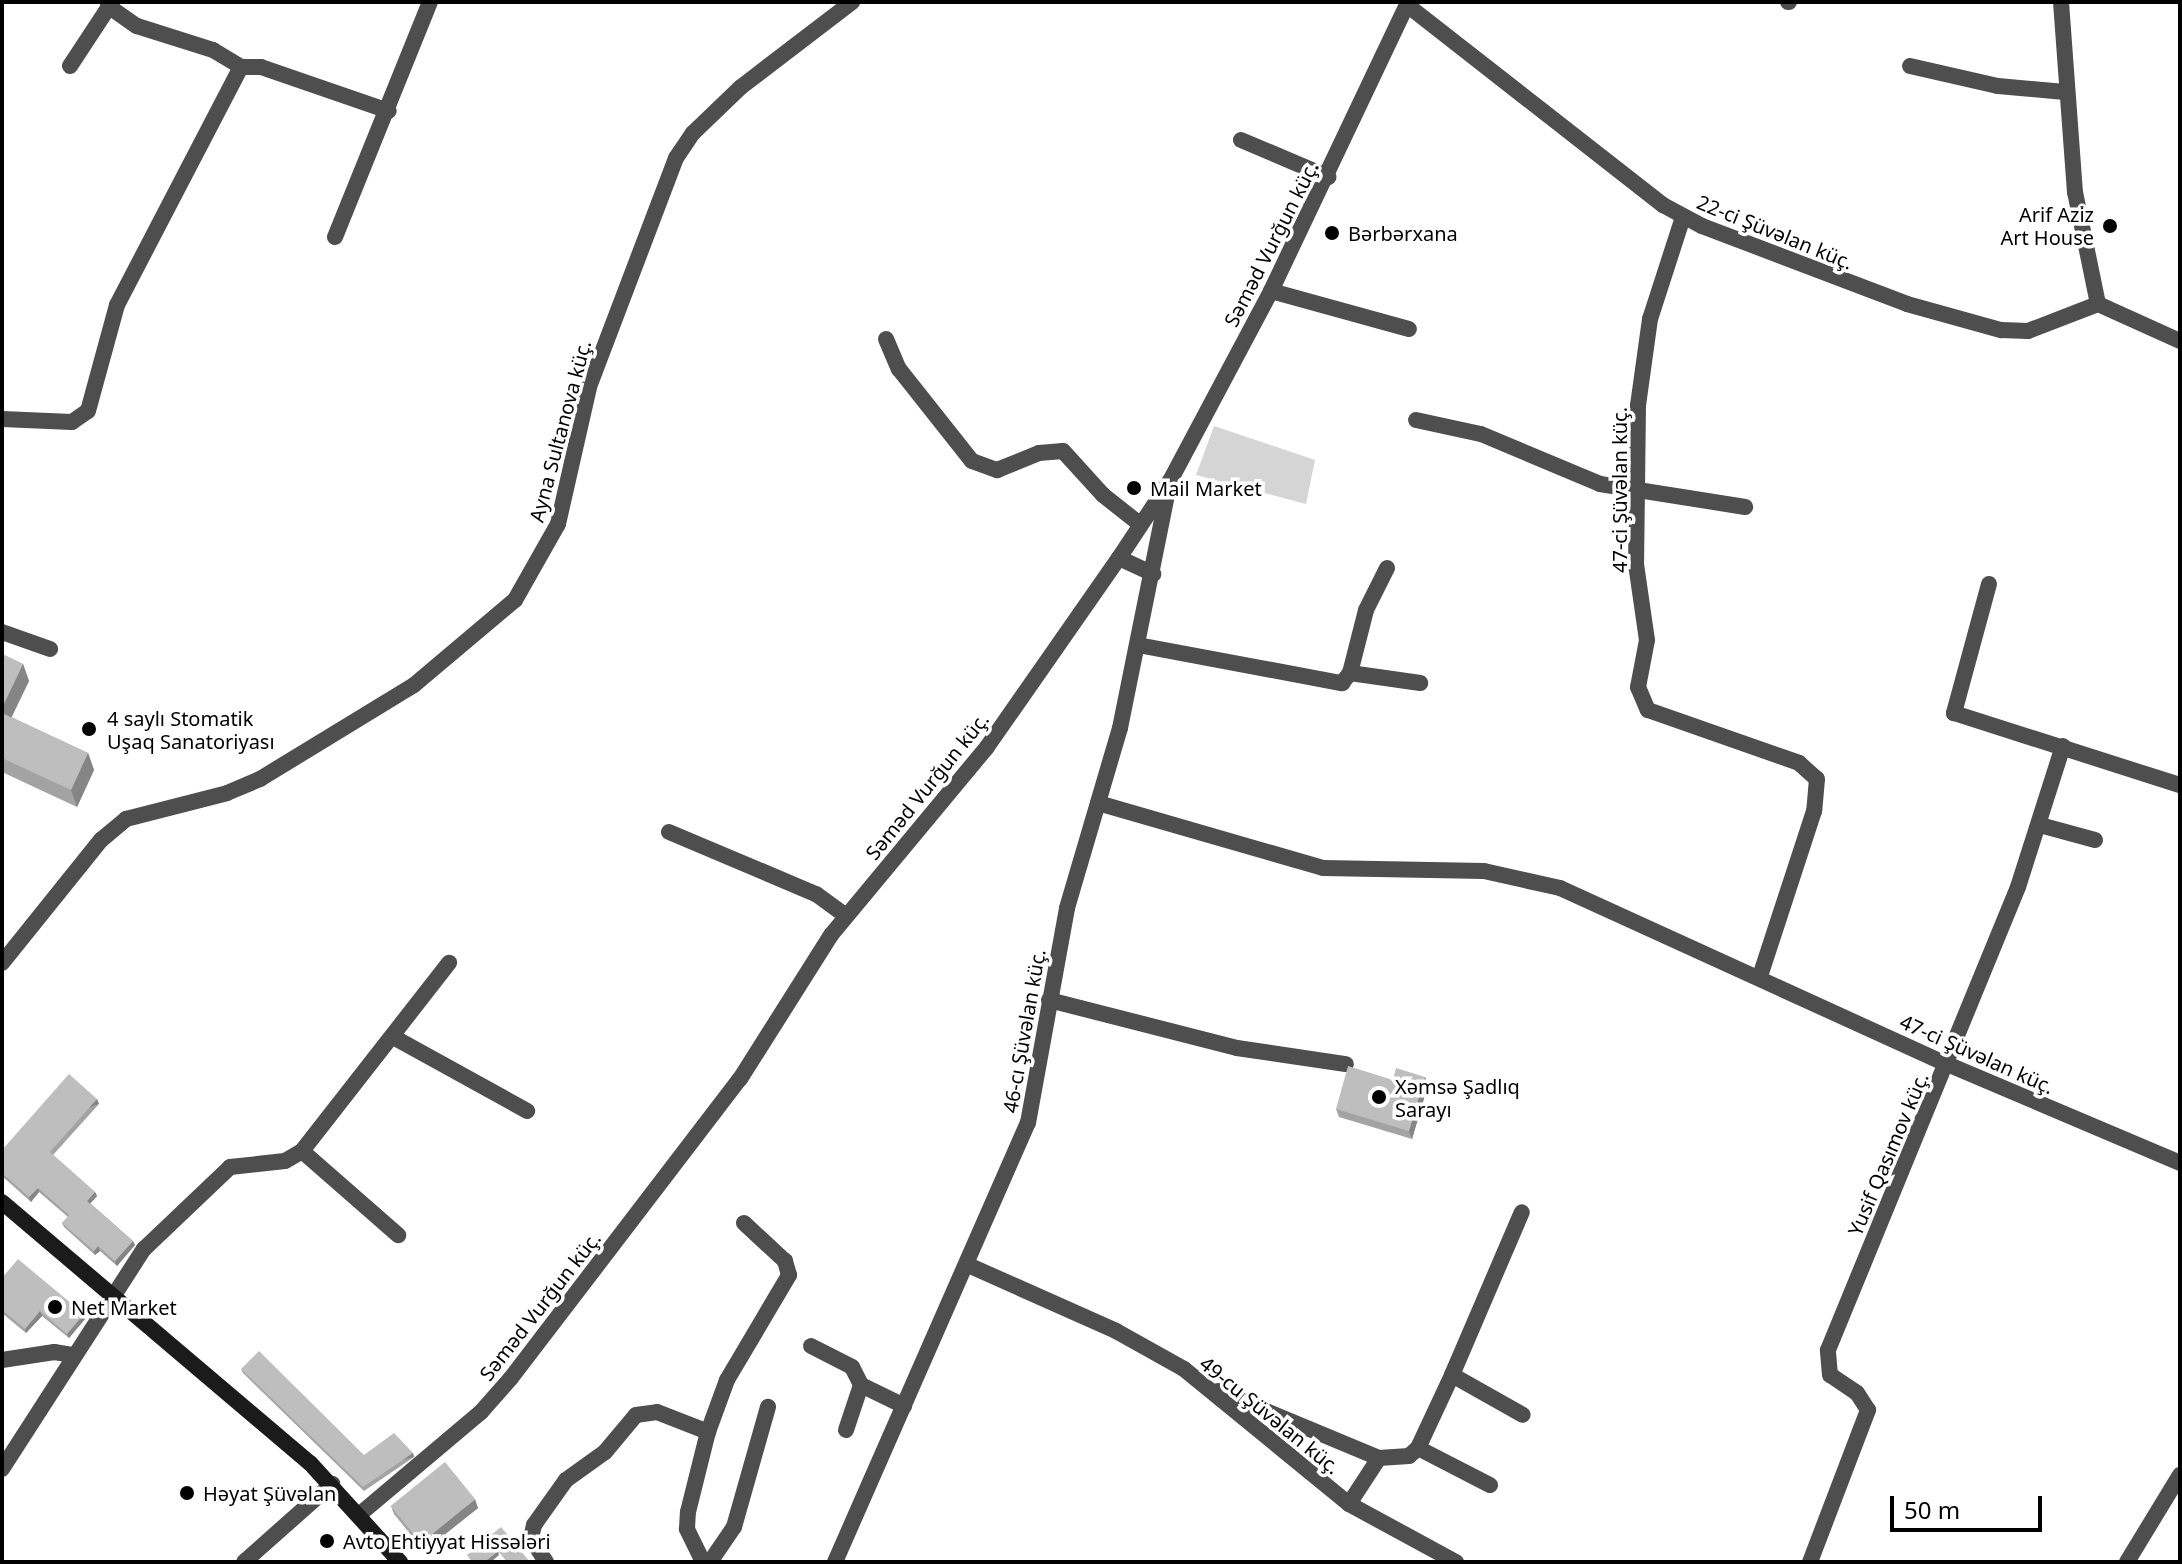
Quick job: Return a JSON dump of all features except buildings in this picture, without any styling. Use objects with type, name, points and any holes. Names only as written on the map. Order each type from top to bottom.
[{"type":"main road","points":[[2,1202],[332,1484],[400,1562]]},
{"type":"street","points":[[335,237],[389,111],[430,2]]},
{"type":"street","name":"Ayna Sultanova küç.","points":[[2,963],[118,825],[157,808],[227,793],[260,779],[414,685],[515,600],[558,524],[589,387],[676,158],[693,133],[741,87],[851,2]]},
{"type":"street","points":[[2061,2],[2065,92],[2085,258],[2098,304],[2180,341]]},
{"type":"street","name":"Səməd Vurğun küç.","points":[[360,1514],[481,1412],[511,1378],[740,1079],[846,916],[987,747],[1119,558],[1170,481],[1271,291],[1328,177],[1408,3]]},
{"type":"street","name":"22-ci Şüvəlan küç.","points":[[1408,3],[1683,217],[1895,300],[2001,330],[2028,331],[2098,304]]},
{"type":"street","points":[[70,66],[110,4],[137,26],[213,50],[241,67],[261,67],[389,111]]},
{"type":"street","points":[[1910,66],[1998,86],[2065,92]]},
{"type":"street","points":[[2,419],[72,422],[88,411],[117,305],[241,67]]},
{"type":"street","points":[[1241,140],[1328,177]]},
{"type":"street","name":"47-ci Şüvəlan küç.","points":[[1683,217],[1644,350],[1636,564],[1647,640],[1640,700],[1662,717],[1799,763],[1817,779],[1814,811],[1760,976]]},
{"type":"street","points":[[1271,291],[1409,329]]},
{"type":"street","points":[[886,339],[899,369],[972,461],[997,470],[1039,453],[1063,451],[1141,525]]},
{"type":"street","points":[[1416,420],[1481,434],[1600,484],[1745,507]]},
{"type":"street","name":"46-cı Şüvəlan küç.","points":[[835,1562],[1028,1123],[1073,884],[1098,803],[1138,645],[1170,481]]},
{"type":"street","points":[[1119,558],[1154,574]]},
{"type":"street","points":[[1138,645],[1336,684],[1350,673],[1366,610],[1387,568]]},
{"type":"street","points":[[1989,584],[1954,713],[2180,785]]},
{"type":"street","points":[[2,632],[50,649]]},
{"type":"street","points":[[1350,673],[1420,683]]},
{"type":"street","name":"Yusif Qasımov küç.","points":[[1810,1562],[1868,1410],[1857,1393],[1830,1375],[1828,1350],[1947,1064],[2040,825],[2063,746]]},
{"type":"street","name":"47-ci Şüvəlan küç.","points":[[1098,803],[1323,868],[1378,872],[1443,868],[1528,879],[1582,896],[1947,1064],[2180,1163]]},
{"type":"street","points":[[2040,825],[2095,840]]},
{"type":"street","points":[[669,832],[816,894],[846,916]]},
{"type":"street","points":[[2,1469],[111,1293],[144,1249],[223,1172],[242,1163],[285,1161],[302,1151],[395,1038],[449,963]]},
{"type":"street","points":[[1049,1000],[1237,1048],[1346,1064]]},
{"type":"street","points":[[395,1038],[527,1111]]},
{"type":"street","points":[[302,1151],[398,1235]]},
{"type":"street","points":[[1210,1388],[1379,1458],[1397,1460],[1418,1448],[1522,1212]]},
{"type":"street","points":[[703,1562],[687,1529],[688,1512],[708,1432],[727,1380],[789,1275],[785,1261],[744,1223]]},
{"type":"street","name":"49-cu Şüvəlan küç.","points":[[968,1265],[1127,1337],[1210,1388],[1349,1504],[1456,1562]]},
{"type":"street","points":[[811,1346],[852,1367],[861,1385],[904,1406]]},
{"type":"street","points":[[2,1360],[54,1352],[74,1355]]},
{"type":"street","points":[[1452,1375],[1523,1415]]},
{"type":"street","points":[[846,1430],[861,1385]]},
{"type":"street","points":[[710,1562],[734,1527],[768,1407]]},
{"type":"street","points":[[546,1562],[531,1538],[534,1525],[566,1480],[605,1452],[636,1415],[657,1412],[708,1432]]},
{"type":"street","points":[[1418,1448],[1490,1485]]},
{"type":"street","points":[[1349,1504],[1379,1458]]},
{"type":"street","points":[[2127,1562],[2180,1475]]},
{"type":"street","points":[[244,1562],[332,1484]]},
{"type":"shaded area","points":[[1214,426],[1315,460],[1306,504],[1196,475]]},
{"type":"place","name":"Arif Aziz Art House","points":[[2110,226]]},
{"type":"place","name":"Bərbərxana","points":[[1332,233]]},
{"type":"place","name":"Mail Market","points":[[1134,488]]},
{"type":"place","name":"4 saylı Stomatik Uşaq Sanatoriyası","points":[[89,729]]},
{"type":"place","name":"Xəmsə Şadlıq Sarayı","points":[[1379,1097]]},
{"type":"place","name":"Net Market","points":[[55,1307]]},
{"type":"place","name":"Həyat Şüvəlan","points":[[187,1493]]},
{"type":"place","name":"Avto Ehtiyyat Hissələri","points":[[327,1541]]}]
